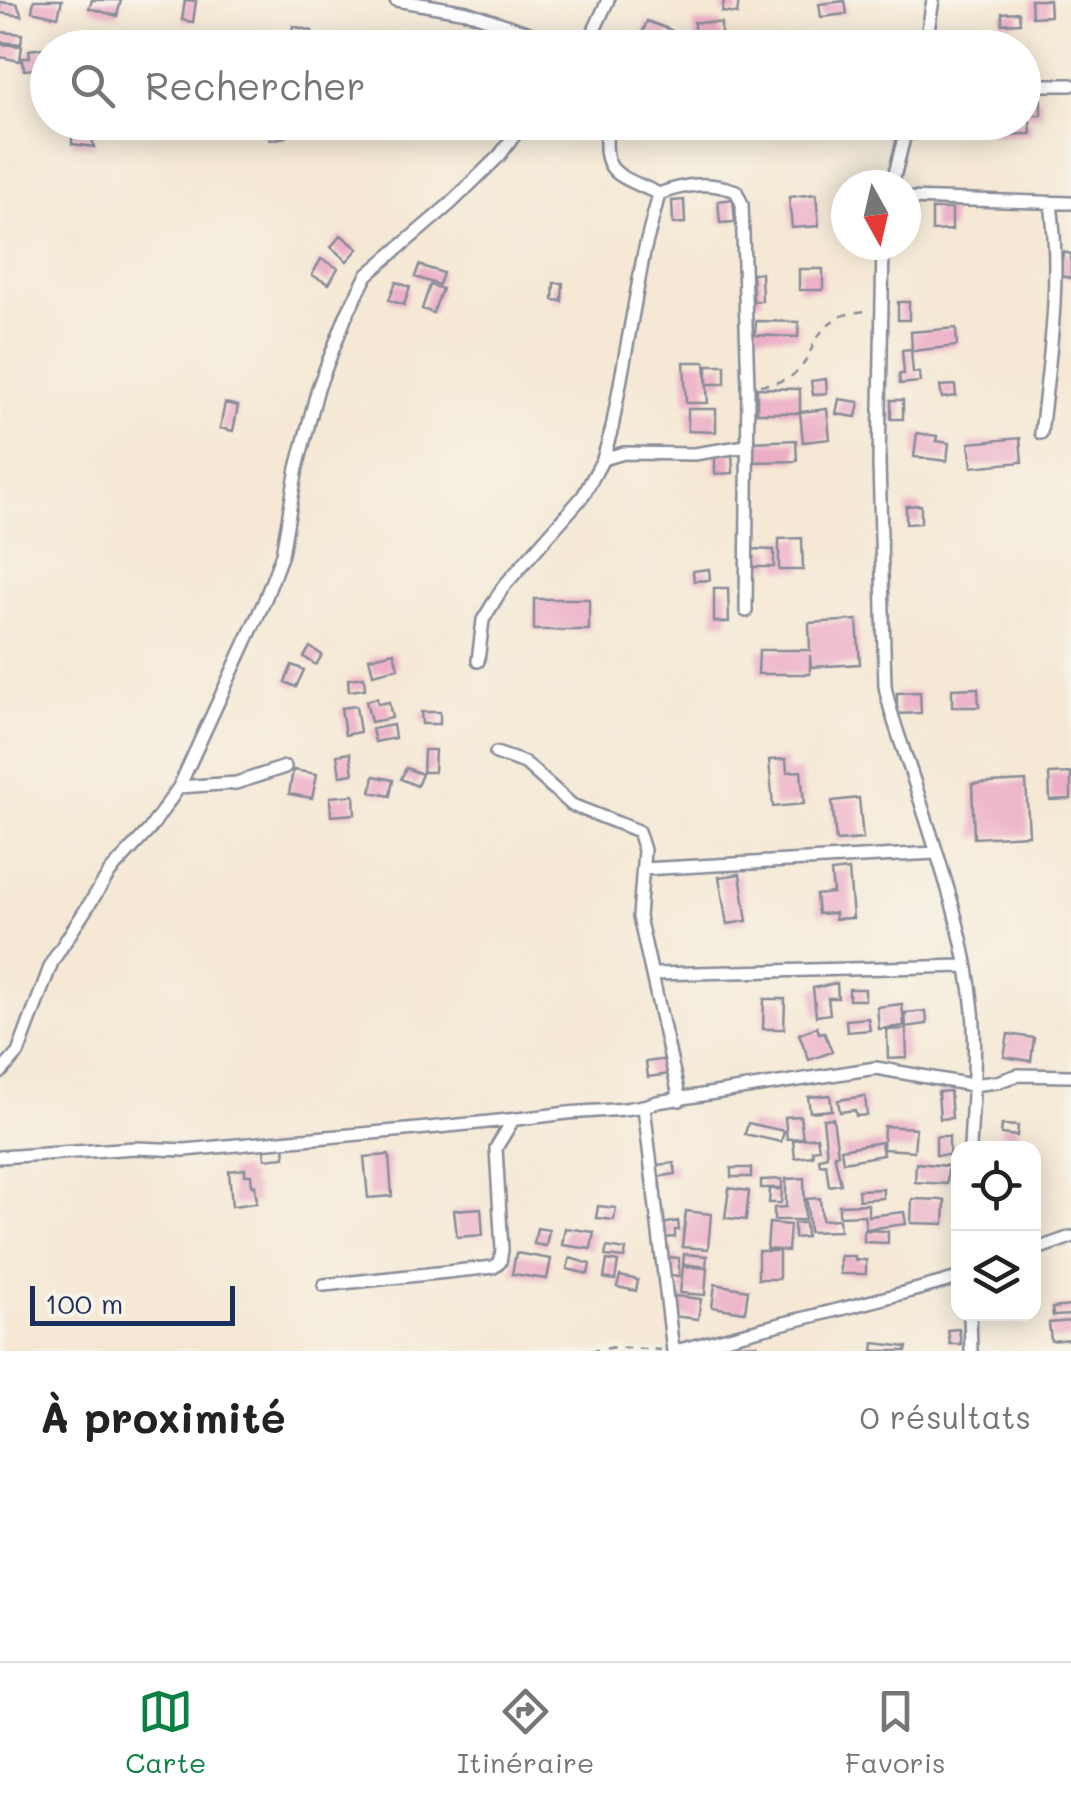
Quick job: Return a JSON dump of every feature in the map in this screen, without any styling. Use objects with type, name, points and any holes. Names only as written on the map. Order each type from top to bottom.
[{"type":"street","points":[[396,0],[467,12],[520,30]]},
{"type":"street","points":[[594,30],[608,0]]},
{"type":"street","points":[[928,30],[933,0]]},
{"type":"street","points":[[1041,85],[1071,85]]},
{"type":"street","points":[[0,1073],[18,1053],[52,962],[110,872],[149,830],[179,786],[264,602],[282,554],[297,468],[318,388],[367,275],[450,204],[511,140]]},
{"type":"street","points":[[606,140],[604,152],[610,167],[658,194],[682,185],[721,185],[736,191],[742,204],[748,386],[746,611]]},
{"type":"street","points":[[896,170],[903,140]]},
{"type":"street","points":[[478,661],[484,620],[503,587],[582,496],[603,458],[658,194]]},
{"type":"street","points":[[921,199],[1071,203]]},
{"type":"street","points":[[1042,432],[1054,301],[1055,234],[1051,203]]},
{"type":"street","points":[[883,260],[879,462],[884,686],[890,716],[935,853],[973,1008],[970,1141]]},
{"type":"street","points":[[603,458],[624,453],[694,454],[746,446]]},
{"type":"street","points":[[496,753],[525,763],[572,804],[638,831],[644,850],[639,917],[680,1100]]},
{"type":"street","points":[[179,786],[236,782],[285,768]]},
{"type":"street","points":[[643,869],[935,853]]},
{"type":"street","points":[[654,974],[965,966]]},
{"type":"street","points":[[0,1157],[135,1148],[185,1150],[513,1120],[601,1108],[644,1107],[809,1076],[842,1076],[876,1068],[972,1085],[1018,1075],[1071,1076]]},
{"type":"street","points":[[644,1107],[672,1351],[951,1280]]},
{"type":"street","points":[[324,1285],[494,1267],[500,1262],[496,1148],[513,1120]]},
{"type":"street","points":[[1041,1248],[1071,1237]]},
{"type":"street","points":[[970,1321],[971,1351]]},
{"type":"path","points":[[748,386],[777,384],[793,377],[803,367],[820,334],[838,317],[881,308]]},
{"type":"path","points":[[590,1351],[614,1347],[672,1351]]},
{"type":"building","points":[[34,0],[62,0],[58,17],[32,11]]},
{"type":"building","points":[[92,0],[121,0],[117,16],[89,8]]},
{"type":"building","points":[[185,0],[196,1],[193,22],[182,20]]},
{"type":"building","points":[[724,0],[739,0],[737,14],[722,12]]},
{"type":"building","points":[[1031,0],[1049,0],[1050,16],[1032,17]]},
{"type":"building","points":[[845,1],[847,14],[821,17],[819,4]]},
{"type":"building","points":[[0,2],[17,4],[22,16],[0,13]]},
{"type":"building","points":[[1019,12],[1020,23],[1002,24],[1002,13]]},
{"type":"building","points":[[647,21],[671,30],[643,30]]},
{"type":"building","points":[[694,22],[721,23],[721,30],[694,30]]},
{"type":"building","points":[[0,32],[22,34],[21,44],[0,42]]},
{"type":"building","points":[[0,44],[22,46],[20,61],[0,57]]},
{"type":"building","points":[[30,57],[30,69],[24,70],[23,58]]},
{"type":"building","points":[[72,140],[92,140],[94,147],[72,144]]},
{"type":"building","points":[[816,194],[819,226],[792,228],[789,197]]},
{"type":"building","points":[[733,199],[735,222],[720,223],[718,201]]},
{"type":"building","points":[[684,200],[685,223],[673,224],[672,201]]},
{"type":"building","points":[[932,209],[952,209],[952,230],[932,231]]},
{"type":"building","points":[[341,235],[358,249],[347,261],[331,247]]},
{"type":"building","points":[[1063,252],[1071,254],[1071,278],[1060,276]]},
{"type":"building","points":[[321,259],[338,268],[329,284],[312,275]]},
{"type":"building","points":[[419,265],[443,273],[439,285],[415,277]]},
{"type":"building","points":[[799,269],[823,269],[823,290],[799,290]]},
{"type":"building","points":[[752,273],[761,273],[762,301],[753,301]]},
{"type":"building","points":[[396,282],[410,287],[404,305],[389,300]]},
{"type":"building","points":[[554,283],[563,283],[562,301],[553,300]]},
{"type":"building","points":[[430,285],[442,289],[433,313],[422,309]]},
{"type":"building","points":[[898,302],[909,302],[909,320],[898,320]]},
{"type":"building","points":[[756,321],[799,322],[798,337],[755,335]]},
{"type":"building","points":[[956,328],[957,346],[912,351],[911,332]]},
{"type":"building","points":[[911,349],[913,373],[919,372],[920,382],[900,384],[899,374],[904,374],[902,350]]},
{"type":"building","points":[[684,362],[705,362],[708,403],[686,403]]},
{"type":"building","points":[[707,365],[725,365],[725,384],[707,384]]},
{"type":"building","points":[[826,379],[827,393],[813,395],[811,381]]},
{"type":"building","points":[[955,385],[956,396],[942,398],[940,386]]},
{"type":"building","points":[[757,388],[800,389],[800,413],[757,413]]},
{"type":"building","points":[[839,399],[859,402],[856,417],[836,414]]},
{"type":"building","points":[[891,400],[903,400],[903,419],[891,419]]},
{"type":"building","points":[[225,403],[238,406],[233,431],[220,428]]},
{"type":"building","points":[[688,409],[716,409],[716,432],[688,431]]},
{"type":"building","points":[[827,409],[830,439],[803,442],[800,412]]},
{"type":"building","points":[[917,433],[937,436],[936,441],[949,443],[947,461],[914,457]]},
{"type":"building","points":[[1020,438],[1022,462],[972,467],[969,443]]},
{"type":"building","points":[[796,440],[797,461],[753,462],[752,442]]},
{"type":"building","points":[[732,451],[733,473],[715,474],[715,452]]},
{"type":"building","points":[[921,505],[921,523],[906,524],[906,506]]},
{"type":"building","points":[[802,538],[803,570],[779,570],[779,539]]},
{"type":"building","points":[[751,549],[774,550],[774,567],[751,567]]},
{"type":"building","points":[[709,569],[710,580],[694,581],[693,571]]},
{"type":"building","points":[[714,588],[728,588],[729,622],[714,622]]},
{"type":"building","points":[[534,599],[589,599],[589,630],[534,630]]},
{"type":"building","points":[[857,620],[860,664],[811,667],[810,655],[810,674],[758,674],[759,650],[810,650],[809,623]]},
{"type":"building","points":[[310,647],[322,655],[316,665],[304,657]]},
{"type":"building","points":[[394,652],[398,668],[373,674],[369,658]]},
{"type":"building","points":[[292,665],[304,670],[296,687],[285,682]]},
{"type":"building","points":[[364,677],[365,689],[349,691],[348,679]]},
{"type":"building","points":[[978,688],[979,707],[952,707],[952,689]]},
{"type":"building","points":[[920,692],[921,713],[897,714],[897,693]]},
{"type":"building","points":[[377,698],[378,704],[389,702],[392,718],[371,722],[366,701]]},
{"type":"building","points":[[356,706],[360,732],[345,735],[341,708]]},
{"type":"building","points":[[421,712],[440,712],[440,724],[422,724]]},
{"type":"building","points":[[393,725],[395,738],[375,742],[372,729]]},
{"type":"building","points":[[424,750],[435,750],[434,772],[423,772]]},
{"type":"building","points":[[350,753],[353,774],[340,776],[337,755]]},
{"type":"building","points":[[786,759],[787,772],[801,771],[804,804],[773,807],[769,760]]},
{"type":"building","points":[[406,768],[422,774],[417,786],[401,779]]},
{"type":"building","points":[[293,770],[317,774],[312,798],[289,794]]},
{"type":"building","points":[[1071,773],[1071,799],[1050,800],[1049,774]]},
{"type":"building","points":[[374,776],[393,780],[390,796],[371,792]]},
{"type":"building","points":[[1026,781],[1029,835],[974,838],[972,784]]},
{"type":"building","points":[[354,795],[355,814],[331,816],[330,797]]},
{"type":"building","points":[[859,798],[863,839],[836,841],[832,801]]},
{"type":"building","points":[[849,870],[853,918],[835,919],[835,913],[818,914],[816,895],[833,893],[831,872]]},
{"type":"building","points":[[740,874],[747,921],[727,924],[719,877]]},
{"type":"building","points":[[837,983],[838,998],[828,998],[830,1014],[816,1016],[813,988]]},
{"type":"building","points":[[849,989],[865,989],[865,1000],[849,1000]]},
{"type":"building","points":[[764,999],[785,999],[784,1029],[763,1029]]},
{"type":"building","points":[[902,1004],[904,1026],[879,1029],[877,1007]]},
{"type":"building","points":[[926,1011],[927,1024],[906,1027],[905,1013]]},
{"type":"building","points":[[868,1018],[870,1030],[847,1032],[846,1020]]},
{"type":"building","points":[[817,1027],[819,1033],[824,1032],[832,1052],[809,1060],[799,1034]]},
{"type":"building","points":[[906,1029],[907,1058],[888,1059],[887,1030]]},
{"type":"building","points":[[1008,1034],[1034,1038],[1031,1061],[1004,1057]]},
{"type":"building","points":[[668,1059],[670,1074],[648,1077],[646,1062]]},
{"type":"building","points":[[950,1091],[952,1118],[940,1119],[938,1092]]},
{"type":"building","points":[[830,1095],[832,1110],[810,1112],[808,1097]]},
{"type":"building","points":[[865,1096],[867,1115],[856,1116],[855,1110],[840,1112],[838,1100]]},
{"type":"building","points":[[800,1116],[803,1138],[787,1139],[785,1117]]},
{"type":"building","points":[[833,1118],[838,1154],[834,1154],[841,1184],[829,1186],[826,1164],[820,1165],[819,1158],[827,1156],[823,1119]]},
{"type":"building","points":[[748,1123],[784,1131],[781,1142],[745,1134]]},
{"type":"building","points":[[1002,1125],[1018,1126],[1017,1136],[1001,1134]]},
{"type":"building","points":[[884,1126],[916,1128],[914,1151],[883,1149]]},
{"type":"building","points":[[936,1136],[949,1136],[949,1155],[936,1155]]},
{"type":"building","points":[[817,1137],[819,1149],[812,1150],[813,1156],[795,1158],[793,1140]]},
{"type":"building","points":[[881,1142],[883,1155],[843,1162],[841,1149]]},
{"type":"building","points":[[284,1146],[285,1157],[265,1159],[264,1148]]},
{"type":"building","points":[[389,1155],[392,1196],[368,1198],[364,1157]]},
{"type":"building","points":[[674,1163],[676,1174],[657,1177],[656,1165]]},
{"type":"building","points":[[916,1163],[948,1166],[947,1184],[915,1182]]},
{"type":"building","points":[[731,1168],[751,1168],[751,1177],[731,1177]]},
{"type":"building","points":[[245,1169],[245,1175],[251,1175],[252,1186],[255,1185],[257,1203],[232,1206],[229,1171]]},
{"type":"building","points":[[804,1178],[805,1220],[774,1220],[774,1208],[786,1207],[786,1179]]},
{"type":"building","points":[[782,1179],[782,1188],[761,1188],[761,1180]]},
{"type":"building","points":[[729,1188],[749,1191],[746,1220],[725,1218]]},
{"type":"building","points":[[770,1189],[782,1189],[781,1203],[769,1203]]},
{"type":"building","points":[[883,1189],[883,1198],[859,1200],[858,1190]]},
{"type":"building","points":[[820,1198],[822,1220],[839,1219],[840,1231],[809,1232],[807,1199]]},
{"type":"building","points":[[912,1199],[945,1200],[944,1224],[911,1223]]},
{"type":"building","points":[[868,1204],[868,1216],[904,1212],[906,1224],[866,1229],[864,1215],[839,1216],[839,1205]]},
{"type":"building","points":[[598,1206],[616,1208],[614,1220],[596,1218]]},
{"type":"building","points":[[481,1208],[483,1235],[457,1237],[454,1210]]},
{"type":"building","points":[[686,1211],[711,1214],[708,1249],[682,1247]]},
{"type":"building","points":[[678,1221],[675,1237],[663,1238],[662,1224]]},
{"type":"building","points":[[769,1223],[790,1225],[788,1251],[767,1249]]},
{"type":"building","points":[[794,1223],[805,1223],[806,1237],[794,1238]]},
{"type":"building","points":[[537,1228],[549,1230],[546,1246],[534,1244]]},
{"type":"building","points":[[565,1228],[594,1232],[591,1249],[562,1245]]},
{"type":"building","points":[[864,1230],[888,1231],[888,1243],[864,1242]]},
{"type":"building","points":[[607,1247],[626,1250],[624,1258],[605,1256]]},
{"type":"building","points":[[758,1251],[779,1251],[779,1279],[758,1279]]},
{"type":"building","points":[[516,1253],[551,1259],[547,1279],[512,1274]]},
{"type":"building","points":[[684,1254],[707,1256],[706,1267],[683,1264]]},
{"type":"building","points":[[840,1256],[866,1260],[866,1274],[840,1274]]},
{"type":"building","points":[[666,1257],[679,1258],[679,1276],[665,1275]]},
{"type":"building","points":[[570,1258],[590,1264],[588,1274],[567,1269]]},
{"type":"building","points":[[607,1260],[618,1262],[615,1280],[604,1278]]},
{"type":"building","points":[[683,1266],[707,1268],[705,1295],[680,1293]]},
{"type":"building","points":[[620,1276],[638,1280],[636,1291],[617,1287]]},
{"type":"building","points":[[715,1284],[748,1290],[745,1312],[712,1307]]},
{"type":"building","points":[[675,1296],[701,1299],[698,1319],[672,1316]]},
{"type":"building","points":[[1071,1306],[1071,1315],[1053,1316],[1052,1308]]},
{"type":"building","points":[[1071,1321],[1071,1339],[1051,1341],[1049,1323]]},
{"type":"building","points":[[959,1329],[961,1344],[950,1344],[948,1330]]},
{"type":"building","points":[[874,1343],[907,1347],[906,1351],[873,1351]]},
{"type":"building","points":[[757,1344],[758,1351],[729,1351],[729,1346]]}]
